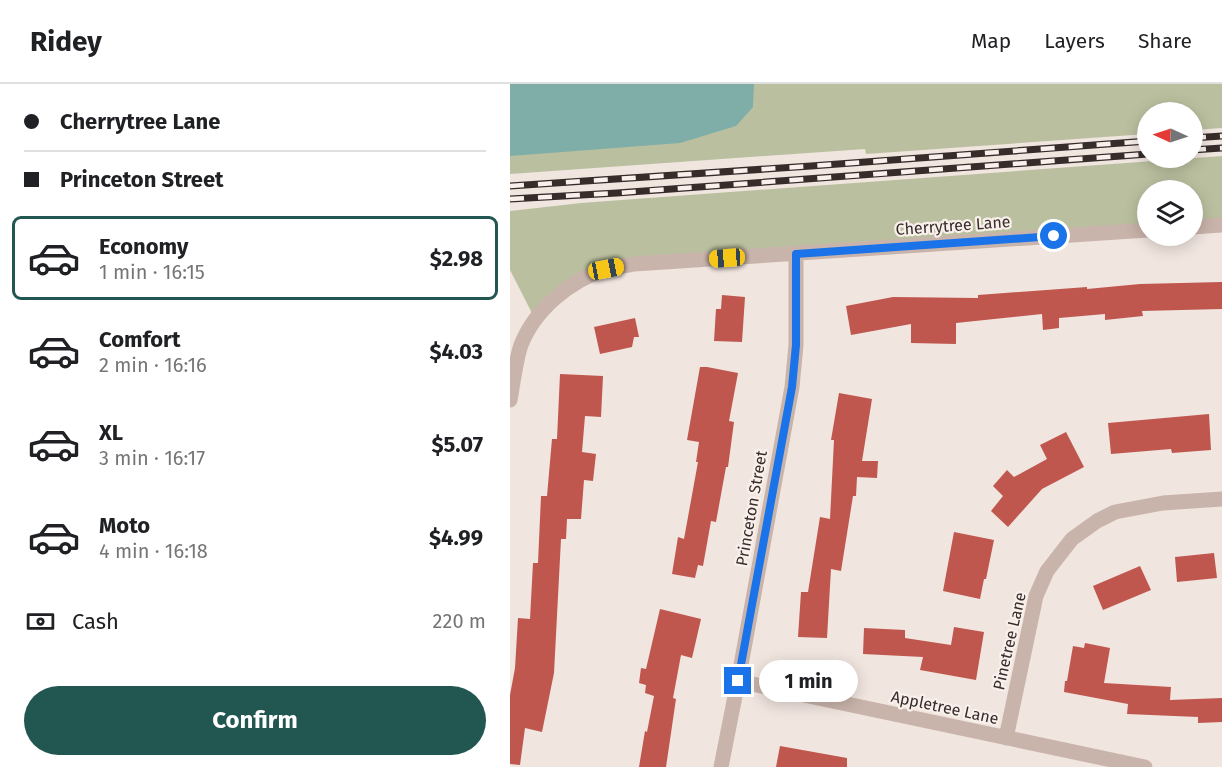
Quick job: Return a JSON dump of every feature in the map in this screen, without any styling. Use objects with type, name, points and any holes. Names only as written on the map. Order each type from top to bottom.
[{"type":"street","points":[[1203,226],[1222,225]]},
{"type":"street","name":"Cherrytree Lane","points":[[510,400],[521,345],[535,319],[563,291],[606,269],[634,264],[1137,231]]},
{"type":"street","name":"Princeton Street","points":[[721,767],[792,387],[796,345],[796,254]]},
{"type":"street","name":"Pinetree Lane","points":[[1006,738],[1036,596],[1047,571],[1072,539],[1097,521],[1115,512],[1163,503],[1222,499]]},
{"type":"street","name":"Appletree Lane","points":[[738,681],[1145,767]]},
{"type":"green space","points":[[510,84],[1222,84],[1222,128],[1203,129],[1203,102],[1137,102],[1137,135],[866,154],[865,149],[510,174]]},
{"type":"green space","points":[[1222,156],[1222,225],[1203,226],[1203,180],[1137,180],[1137,231],[606,269],[535,319],[510,270],[510,211],[581,203],[1137,162],[1137,168],[1203,168],[1203,157]]},
{"type":"water","points":[[510,84],[754,84],[753,107],[736,126],[680,143],[510,156]]},
{"type":"building","points":[[1222,282],[1222,309],[1142,311],[1143,316],[1105,320],[1105,314],[1059,318],[1059,328],[1043,330],[1042,314],[956,323],[956,344],[911,343],[911,324],[851,335],[846,306],[893,297],[978,298],[978,295],[1087,287],[1087,289],[1140,284]]},
{"type":"building","points":[[722,295],[745,297],[742,342],[714,341],[716,309],[721,309]]},
{"type":"building","points":[[635,318],[639,337],[634,337],[632,347],[600,354],[594,327]]},
{"type":"building","points":[[700,367],[738,373],[729,421],[734,422],[728,467],[726,467],[716,522],[711,521],[703,566],[698,565],[695,578],[672,574],[678,537],[684,539],[698,462],[696,462],[699,442],[687,440]]},
{"type":"building","points":[[560,374],[603,376],[601,417],[585,416],[582,452],[596,454],[593,481],[584,480],[581,519],[567,519],[566,539],[561,539],[554,673],[542,732],[525,728],[520,765],[510,764],[510,695],[515,668],[518,618],[530,619],[533,563],[538,563],[541,496],[547,496],[552,439],[557,439]]},
{"type":"building","points":[[839,393],[872,399],[862,461],[878,461],[877,478],[857,477],[856,496],[853,496],[841,571],[831,569],[827,638],[798,637],[801,592],[808,592],[820,517],[830,519],[834,440],[831,440]]},
{"type":"building","points":[[1209,414],[1211,450],[1172,453],[1171,449],[1111,454],[1108,423]]},
{"type":"building","points":[[1066,432],[1084,467],[1042,489],[1008,527],[991,511],[1003,496],[993,486],[1007,470],[1014,477],[1047,459],[1040,445]]},
{"type":"building","points":[[954,532],[994,540],[980,599],[943,591]]},
{"type":"building","points":[[1214,553],[1217,578],[1177,582],[1175,557]]},
{"type":"building","points":[[1140,566],[1151,590],[1103,610],[1093,586]]},
{"type":"building","points":[[660,609],[701,619],[692,658],[681,655],[673,698],[676,699],[666,767],[639,767],[654,696],[645,693],[646,685],[639,683],[641,668],[646,669]]},
{"type":"building","points":[[954,627],[984,632],[976,680],[920,670],[923,657],[863,654],[864,628],[905,630],[905,638],[951,645]]},
{"type":"building","points":[[1085,643],[1110,648],[1104,683],[1171,687],[1170,700],[1222,698],[1222,722],[1198,723],[1198,717],[1127,714],[1128,704],[1064,692],[1073,646],[1084,648]]},
{"type":"building","points":[[780,746],[847,758],[847,767],[776,767]]},
{"type":"railway","points":[[1203,137],[1222,136]]},
{"type":"railway","points":[[510,186],[1137,142]]},
{"type":"railway","points":[[1203,149],[1222,148]]},
{"type":"railway","points":[[510,199],[1137,155]]},
{"type":"route","points":[[738,681],[792,387],[796,345],[796,254],[1054,236]]}]
